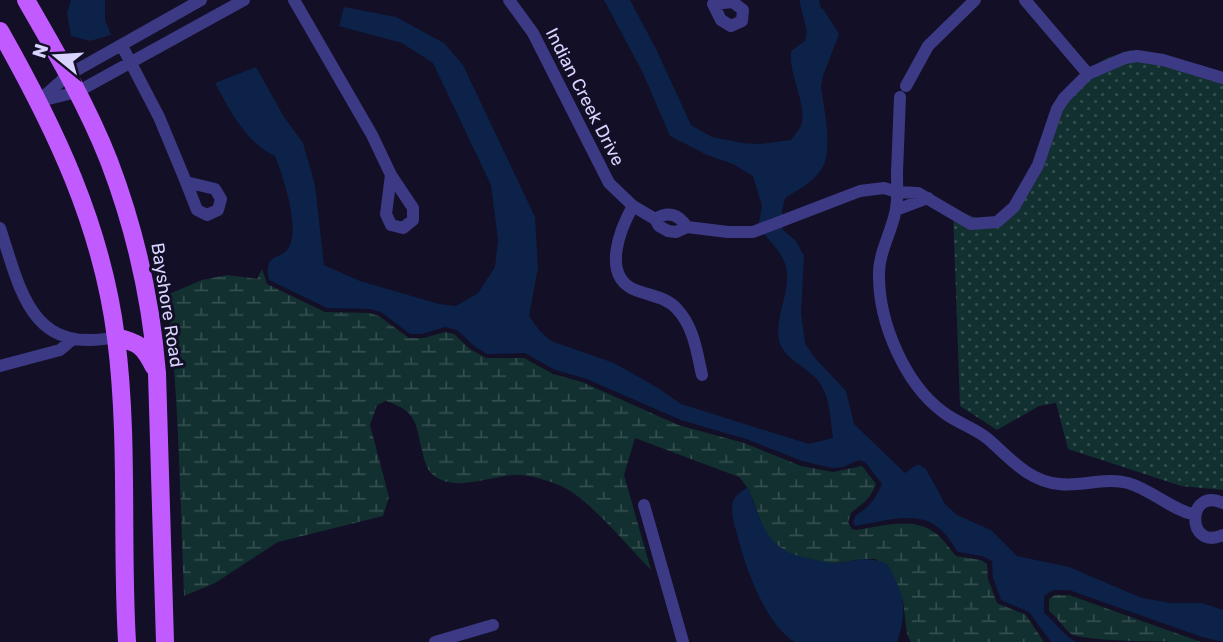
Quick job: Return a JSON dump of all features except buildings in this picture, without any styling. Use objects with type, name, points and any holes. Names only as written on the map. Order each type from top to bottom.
[{"type":"main road","name":"Bayshore Road","points":[[26,0],[77,92],[109,161],[138,250],[153,330],[157,373],[165,642]]},
{"type":"main road","points":[[0,31],[40,101],[68,163],[98,250],[116,337],[122,419],[127,642]]},
{"type":"main road","points":[[116,337],[135,341],[145,349],[157,373]]},
{"type":"street","points":[[40,101],[68,75],[201,0]]},
{"type":"street","points":[[40,101],[77,92],[244,0]]},
{"type":"street","points":[[294,0],[372,135],[391,175]]},
{"type":"street","name":"Indian Creek Drive","points":[[509,0],[533,33],[602,172],[617,192],[633,206],[655,219],[663,214],[673,214],[681,218],[687,227],[741,233],[756,231],[860,191],[884,188],[897,192]]},
{"type":"street","points":[[975,0],[928,46],[903,92],[896,210],[878,276],[890,335],[913,380],[926,398],[954,420],[986,438],[1013,464],[1058,485],[1111,480],[1128,484],[1145,490],[1178,510],[1195,515]]},
{"type":"street","points":[[1025,0],[1087,74]]},
{"type":"street","points":[[122,46],[159,117],[186,182]]},
{"type":"street","points":[[897,192],[918,193],[971,224],[997,222],[1006,216],[1038,165],[1053,120],[1064,98],[1087,74],[1125,58],[1137,56],[1163,60],[1223,78]]},
{"type":"street","points":[[896,210],[929,198]]},
{"type":"street","points":[[633,206],[619,239],[616,262],[618,274],[625,285],[660,297],[680,312],[691,333],[702,375]]},
{"type":"street","points":[[0,228],[5,262],[37,321],[73,339],[94,341],[116,337]]},
{"type":"street","points":[[0,366],[61,350],[73,339]]},
{"type":"street","points":[[1223,503],[1212,500],[1201,505],[1194,522],[1200,533],[1212,538],[1223,535]]},
{"type":"street","points":[[644,505],[683,642]]},
{"type":"street","points":[[435,642],[493,625]]},
{"type":"green space","points":[[1131,50],[1223,74],[1223,490],[1181,486],[1068,449],[1056,403],[1039,406],[997,430],[960,406],[953,210],[981,219],[993,219],[1016,197],[1045,140],[1087,70],[1107,58]]},
{"type":"green space","points":[[262,269],[267,284],[325,312],[370,313],[379,316],[409,338],[424,338],[445,332],[454,334],[470,349],[486,358],[524,358],[553,374],[582,382],[678,425],[744,443],[801,466],[833,472],[862,466],[876,484],[868,498],[851,513],[848,522],[852,529],[912,524],[933,531],[956,556],[981,560],[987,564],[988,579],[997,603],[1026,615],[1044,642],[911,642],[907,634],[903,601],[876,559],[828,563],[807,560],[787,552],[770,539],[751,496],[739,477],[635,438],[624,475],[651,570],[596,512],[561,486],[520,475],[460,483],[440,479],[427,467],[414,420],[405,410],[386,401],[377,405],[370,425],[389,497],[383,516],[278,542],[215,583],[184,596],[177,408],[167,295],[202,280],[227,275],[257,279]]},
{"type":"green space","points":[[1055,595],[1069,595],[1201,642],[1113,640],[1071,634],[1049,611],[1049,599]]},
{"type":"water","points":[[71,0],[105,0],[105,19],[111,35],[90,41],[71,36],[67,13]]},
{"type":"water","points":[[604,0],[630,0],[691,125],[712,137],[759,144],[791,140],[801,126],[802,109],[792,69],[791,51],[805,41],[813,6],[823,9],[839,34],[821,87],[827,152],[825,162],[817,175],[785,198],[782,211],[783,230],[796,241],[804,256],[801,313],[805,343],[814,357],[846,391],[854,424],[905,473],[918,464],[926,469],[945,504],[957,515],[991,530],[1017,556],[1069,567],[1142,598],[1170,603],[1202,603],[1223,610],[1223,642],[1069,590],[1053,590],[1044,596],[1044,613],[1077,642],[1051,642],[1029,612],[1001,600],[993,578],[992,561],[982,556],[958,552],[946,535],[932,523],[900,518],[855,526],[853,522],[856,515],[872,502],[882,484],[865,462],[859,460],[843,467],[832,468],[802,461],[746,439],[681,420],[584,378],[555,370],[525,353],[487,354],[457,330],[445,327],[422,334],[410,334],[381,312],[370,309],[327,308],[269,280],[271,261],[286,251],[292,238],[292,215],[286,188],[275,156],[255,143],[247,134],[215,83],[256,67],[284,117],[303,143],[315,185],[324,265],[360,281],[439,304],[456,306],[478,293],[495,267],[498,240],[491,185],[433,63],[402,43],[339,26],[344,7],[396,17],[444,43],[463,65],[535,217],[538,268],[529,316],[539,330],[551,341],[614,363],[681,404],[809,444],[833,438],[823,388],[781,347],[778,330],[787,270],[779,252],[758,227],[762,206],[753,176],[733,164],[707,155],[670,136],[643,73]]},
{"type":"water","points":[[748,487],[762,525],[775,543],[785,550],[829,563],[869,559],[887,564],[901,593],[903,611],[897,642],[795,642],[784,634],[758,594],[745,562],[734,522],[733,502],[737,495]]},
{"type":"waterway","points":[[809,0],[818,36]]}]
